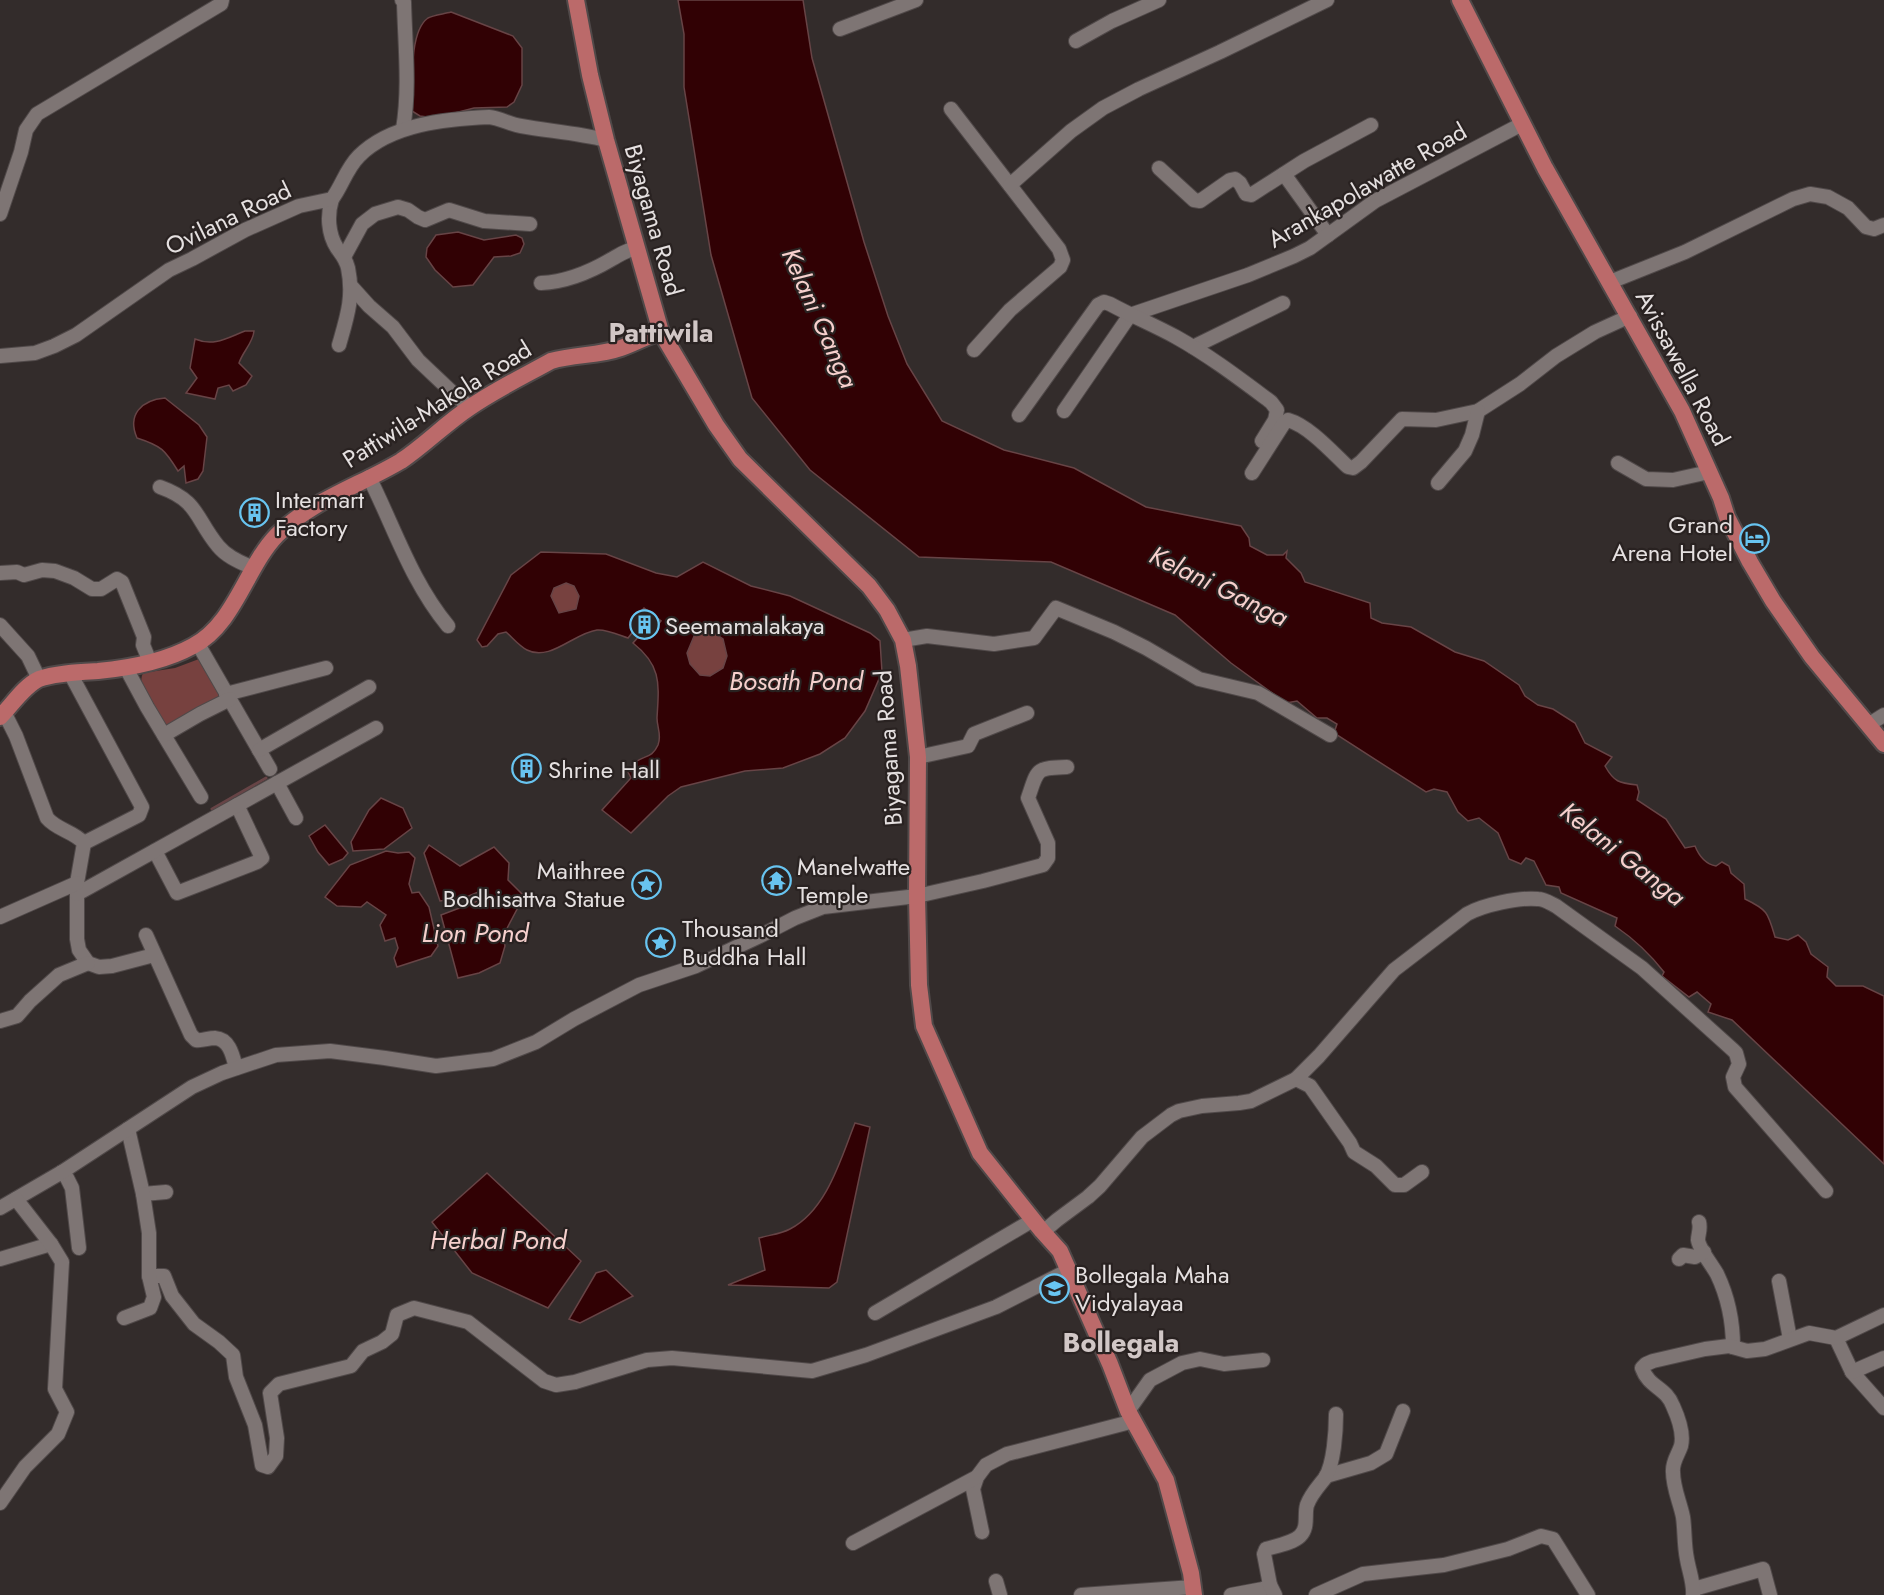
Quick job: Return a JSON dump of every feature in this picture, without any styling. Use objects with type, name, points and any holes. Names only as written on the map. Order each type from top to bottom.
[{"type":"main road","name":"Biyagama Road","points":[[576,0],[590,75],[606,140],[661,332],[716,425],[740,459],[869,586],[887,610],[903,640],[918,757],[917,896],[921,1008],[929,1039],[980,1154],[1060,1251],[1131,1416],[1166,1480],[1189,1562],[1194,1591]]},
{"type":"main road","name":"Avissawella Road","points":[[1460,0],[1522,124],[1682,411],[1727,517],[1773,601],[1812,657],[1884,744]]},
{"type":"main road","name":"Pattiwila-Makola Road","points":[[2,714],[26,689],[39,680],[70,673],[126,668],[175,655],[198,644],[217,626],[238,597],[253,568],[276,536],[298,516],[333,494],[400,461],[470,407],[551,361],[566,356],[621,348],[661,332]]},
{"type":"street","points":[[0,214],[26,130],[38,114],[221,4],[222,0]]},
{"type":"street","points":[[402,0],[404,2],[406,72],[406,112],[403,129]]},
{"type":"street","points":[[840,30],[916,0]]},
{"type":"street","points":[[1076,41],[1112,21],[1159,0]]},
{"type":"street","points":[[1010,184],[1071,131],[1103,108],[1327,0]]},
{"type":"street","points":[[951,109],[1059,249],[1062,260],[1060,267],[1010,310],[974,350]]},
{"type":"street","points":[[339,345],[351,302],[351,286],[344,257],[331,236],[329,222],[332,199],[348,170],[359,156],[372,146],[403,129],[419,125],[489,117],[498,117],[520,126],[606,140]]},
{"type":"street","name":"Arankapolawatte Road","points":[[1130,315],[1269,267],[1310,248],[1375,201],[1522,124]]},
{"type":"street","points":[[1158,168],[1194,200],[1200,201],[1230,180],[1235,179],[1246,194],[1251,195],[1371,125]]},
{"type":"street","points":[[1284,174],[1328,235]]},
{"type":"street","points":[[1610,282],[1685,252],[1793,199],[1810,194],[1828,197],[1848,208],[1866,228],[1874,229],[1884,225]]},
{"type":"street","name":"Ovilana Road","points":[[0,356],[35,353],[76,336],[169,270],[192,260],[244,230],[299,206],[332,199]]},
{"type":"street","points":[[344,257],[362,224],[375,214],[398,207],[425,220],[449,210],[484,221],[530,224]]},
{"type":"street","points":[[541,283],[573,278],[612,260],[625,250],[637,248]]},
{"type":"street","points":[[351,286],[393,327],[418,360],[470,407]]},
{"type":"street","points":[[1019,415],[1098,305],[1104,302],[1193,347],[1224,366],[1271,402],[1277,410],[1275,420],[1250,469],[1288,420],[1295,422],[1318,438],[1348,467],[1353,468],[1402,419],[1436,420],[1478,411],[1520,384],[1556,356],[1595,332],[1630,316]]},
{"type":"street","points":[[1193,347],[1283,303]]},
{"type":"street","points":[[1064,411],[1130,315]]},
{"type":"street","points":[[1438,483],[1465,451],[1478,411]]},
{"type":"street","points":[[1618,463],[1646,479],[1673,480],[1709,472]]},
{"type":"street","points":[[369,477],[415,577],[431,605],[448,626]]},
{"type":"street","points":[[160,487],[177,493],[189,503],[218,546],[228,555],[253,568]]},
{"type":"street","points":[[0,573],[12,572],[24,575],[42,570],[55,571],[74,578],[92,589],[101,589],[117,579],[122,582],[138,621],[144,637],[142,645],[150,662]]},
{"type":"street","points":[[903,640],[927,636],[994,644],[1034,638],[1056,608],[1114,632],[1199,679],[1258,693],[1330,735]]},
{"type":"street","points":[[0,625],[28,656],[39,680]]},
{"type":"street","points":[[198,644],[270,769]]},
{"type":"street","points":[[126,668],[201,797]]},
{"type":"street","points":[[164,735],[228,697],[326,668]]},
{"type":"street","points":[[70,673],[142,807],[139,815],[84,843]]},
{"type":"street","points":[[259,750],[369,687]]},
{"type":"street","points":[[918,757],[968,746],[974,734],[1028,713]]},
{"type":"street","points":[[2,714],[16,736],[47,818],[53,825],[78,837],[84,843]]},
{"type":"street","points":[[1868,725],[1884,715]]},
{"type":"street","points":[[0,916],[77,888],[154,851],[376,728]]},
{"type":"street","points":[[0,1208],[62,1172],[192,1087],[236,1068],[276,1055],[330,1052],[436,1066],[494,1059],[536,1042],[639,985],[696,966],[795,918],[823,907],[917,896],[1043,865],[1048,858],[1048,843],[1028,798],[1036,774],[1046,768],[1067,767]]},
{"type":"street","points":[[277,783],[296,818]]},
{"type":"street","points":[[154,851],[177,893],[257,862],[262,858],[237,805]]},
{"type":"street","points":[[84,843],[77,888],[79,950],[88,963],[99,967],[154,955]]},
{"type":"street","points":[[875,1313],[1088,1197],[1142,1137],[1171,1114],[1202,1106],[1251,1101],[1296,1079],[1334,1040],[1394,970],[1467,914],[1479,908],[1511,901],[1540,898],[1556,906],[1642,968],[1733,1050],[1739,1064],[1733,1077],[1735,1088],[1826,1191]]},
{"type":"street","points":[[146,935],[191,1035],[200,1041],[214,1038],[223,1040],[228,1046],[236,1068]]},
{"type":"street","points":[[0,1021],[17,1016],[59,975],[88,963]]},
{"type":"street","points":[[1296,1079],[1310,1086],[1350,1143],[1353,1152],[1376,1166],[1395,1185],[1404,1185],[1422,1172]]},
{"type":"street","points":[[124,1318],[150,1308],[154,1297],[149,1276],[149,1233],[143,1194],[128,1129]]},
{"type":"street","points":[[62,1172],[72,1188],[79,1248]]},
{"type":"street","points":[[143,1194],[166,1192]]},
{"type":"street","points":[[0,1503],[25,1467],[58,1434],[67,1412],[55,1389],[62,1262],[16,1199]]},
{"type":"street","points":[[1679,1259],[1683,1255],[1695,1257],[1700,1231],[1699,1222]]},
{"type":"street","points":[[0,1259],[51,1244]]},
{"type":"street","points":[[1697,1244],[1718,1276],[1730,1309],[1733,1347]]},
{"type":"street","points":[[149,1276],[164,1276],[172,1296],[194,1324],[219,1342],[232,1355],[236,1377],[255,1425],[262,1465],[268,1467],[276,1456],[277,1438],[270,1394],[279,1384],[351,1366],[363,1351],[382,1342],[392,1334],[397,1315],[414,1308],[468,1322],[544,1381],[556,1385],[575,1382],[647,1360],[672,1358],[812,1371],[866,1355],[996,1306],[1069,1270]]},
{"type":"street","points":[[1779,1281],[1790,1340]]},
{"type":"street","points":[[1770,1595],[1763,1569],[1694,1592],[1686,1557],[1683,1517],[1672,1470],[1681,1445],[1680,1426],[1672,1403],[1664,1391],[1654,1386],[1646,1378],[1642,1368],[1653,1361],[1706,1349],[1733,1347],[1747,1351],[1765,1349],[1809,1333],[1836,1338],[1884,1315]]},
{"type":"street","points":[[1836,1338],[1852,1372],[1884,1408]]},
{"type":"street","points":[[1852,1372],[1884,1358]]},
{"type":"street","points":[[982,1532],[973,1489],[977,1477],[986,1465],[1007,1454],[1131,1416],[1150,1380],[1182,1363],[1200,1359],[1224,1364],[1263,1360]]},
{"type":"street","points":[[1326,1476],[1371,1463],[1386,1454],[1403,1411]]},
{"type":"street","points":[[1231,1595],[1263,1589],[1273,1590],[1264,1554],[1266,1549],[1299,1538],[1305,1529],[1307,1506],[1316,1487],[1326,1476],[1336,1437],[1336,1414]]},
{"type":"street","points":[[853,1543],[977,1477]]},
{"type":"street","points":[[1316,1595],[1363,1574],[1444,1565],[1508,1549],[1541,1536],[1553,1539],[1588,1595]]},
{"type":"street","points":[[996,1581],[1000,1595]]},
{"type":"street","points":[[1081,1595],[1194,1591]]},
{"type":"shaded area","points":[[566,583],[574,585],[579,596],[576,609],[559,613],[551,597],[554,588]]},
{"type":"shaded area","points":[[710,630],[723,639],[728,656],[723,668],[710,676],[700,675],[690,664],[687,653],[695,634]]},
{"type":"shaded area","points":[[199,659],[224,699],[165,730],[148,702],[142,686],[143,673],[175,668]]},
{"type":"water","name":"Kelani Ganga","points":[[678,0],[803,0],[812,58],[864,242],[888,316],[907,364],[942,421],[1004,450],[1074,468],[1146,507],[1241,526],[1249,538],[1250,546],[1267,555],[1283,555],[1287,551],[1286,558],[1301,573],[1305,582],[1370,603],[1371,618],[1382,623],[1411,627],[1455,652],[1484,661],[1519,685],[1525,696],[1538,705],[1553,709],[1575,723],[1585,743],[1612,757],[1605,766],[1614,779],[1637,785],[1639,792],[1637,800],[1666,819],[1685,848],[1695,846],[1709,863],[1716,866],[1722,862],[1729,866],[1731,873],[1744,884],[1745,899],[1766,913],[1775,937],[1788,940],[1798,935],[1806,942],[1811,954],[1828,967],[1827,977],[1836,986],[1863,986],[1884,996],[1884,1164],[1732,1020],[1708,1012],[1711,1004],[1697,992],[1689,997],[1662,976],[1664,972],[1653,959],[1615,926],[1617,918],[1561,893],[1559,887],[1546,885],[1534,861],[1526,858],[1521,864],[1509,859],[1498,833],[1479,818],[1468,821],[1458,812],[1447,792],[1434,789],[1426,792],[1334,733],[1337,724],[1327,718],[1317,718],[1297,701],[1286,703],[1231,663],[1175,615],[1051,562],[919,557],[810,470],[752,398],[711,255],[684,87],[684,34]]},
{"type":"water","points":[[451,12],[513,36],[522,48],[522,85],[514,102],[507,107],[474,108],[435,118],[420,116],[412,111],[413,61],[417,35],[428,18]]},
{"type":"water","points":[[458,232],[484,240],[516,235],[522,238],[524,244],[520,253],[494,257],[473,285],[453,287],[435,270],[426,257],[427,248],[436,235]]},
{"type":"water","points":[[245,331],[254,331],[239,363],[252,376],[246,385],[233,391],[229,385],[218,388],[215,399],[186,393],[197,378],[190,368],[195,339],[214,342]]},
{"type":"water","points":[[165,398],[199,425],[207,437],[203,471],[198,479],[186,483],[184,466],[178,471],[162,450],[137,438],[134,430],[138,410],[149,402]]},
{"type":"water","name":"Bosath Pond","points":[[541,552],[606,554],[656,573],[677,577],[703,562],[751,586],[790,596],[870,633],[880,641],[882,672],[865,711],[845,738],[820,754],[783,768],[745,771],[681,787],[668,796],[631,833],[602,810],[631,778],[628,772],[633,764],[651,754],[658,745],[660,738],[657,718],[657,676],[649,660],[633,643],[641,634],[647,639],[661,621],[644,608],[630,625],[635,629],[628,638],[597,630],[588,632],[553,650],[536,653],[518,644],[506,632],[498,634],[487,646],[482,647],[477,640],[511,575]],"holes":[[[566,583],[574,586],[579,596],[576,609],[559,613],[551,596],[554,588]],[[710,630],[723,639],[727,656],[723,668],[710,676],[700,675],[690,664],[687,653],[695,634]]]},
{"type":"water","points":[[381,798],[403,808],[412,828],[384,849],[353,851],[351,842],[369,810]]},
{"type":"water","points":[[325,825],[348,853],[343,859],[329,865],[309,836]]},
{"type":"water","name":"Lion Pond","points":[[429,845],[460,866],[494,847],[509,863],[508,880],[524,896],[503,936],[505,946],[500,963],[479,973],[458,978],[441,915],[486,898],[483,890],[464,898],[440,901],[424,853]]},
{"type":"water","points":[[386,851],[409,852],[415,858],[409,884],[412,893],[419,892],[429,907],[438,946],[431,956],[397,967],[394,958],[398,948],[395,938],[385,941],[380,925],[386,915],[367,902],[361,907],[337,906],[325,897],[350,865]]},
{"type":"water","points":[[855,1123],[870,1127],[837,1282],[829,1288],[728,1285],[765,1270],[759,1238],[790,1229],[814,1209],[831,1182]]},
{"type":"water","name":"Herbal Pond","points":[[487,1173],[581,1261],[548,1308],[472,1273],[432,1222]]},
{"type":"water","points":[[606,1270],[633,1296],[580,1323],[569,1319],[596,1273]]},
{"type":"waterway","points":[[212,809],[266,778]]},
{"type":"place","name":"Intermart Factory","points":[[254,513]]},
{"type":"place","name":"Grand Arena Hotel","points":[[1754,538]]},
{"type":"place","name":"Seemamalakaya","points":[[644,625]]},
{"type":"place","name":"Shrine Hall","points":[[527,769]]},
{"type":"place","name":"Manelwatte Temple","points":[[776,880]]},
{"type":"place","name":"Maithree Bodhisattva Statue","points":[[646,884]]},
{"type":"place","name":"Thousand Buddha Hall","points":[[661,942]]},
{"type":"place","name":"Bollegala Maha Vidyalayaa","points":[[1054,1288]]},
{"type":"district","name":"Pattiwila","points":[[661,332]]},
{"type":"district","name":"Bollegala","points":[[1121,1342]]}]
